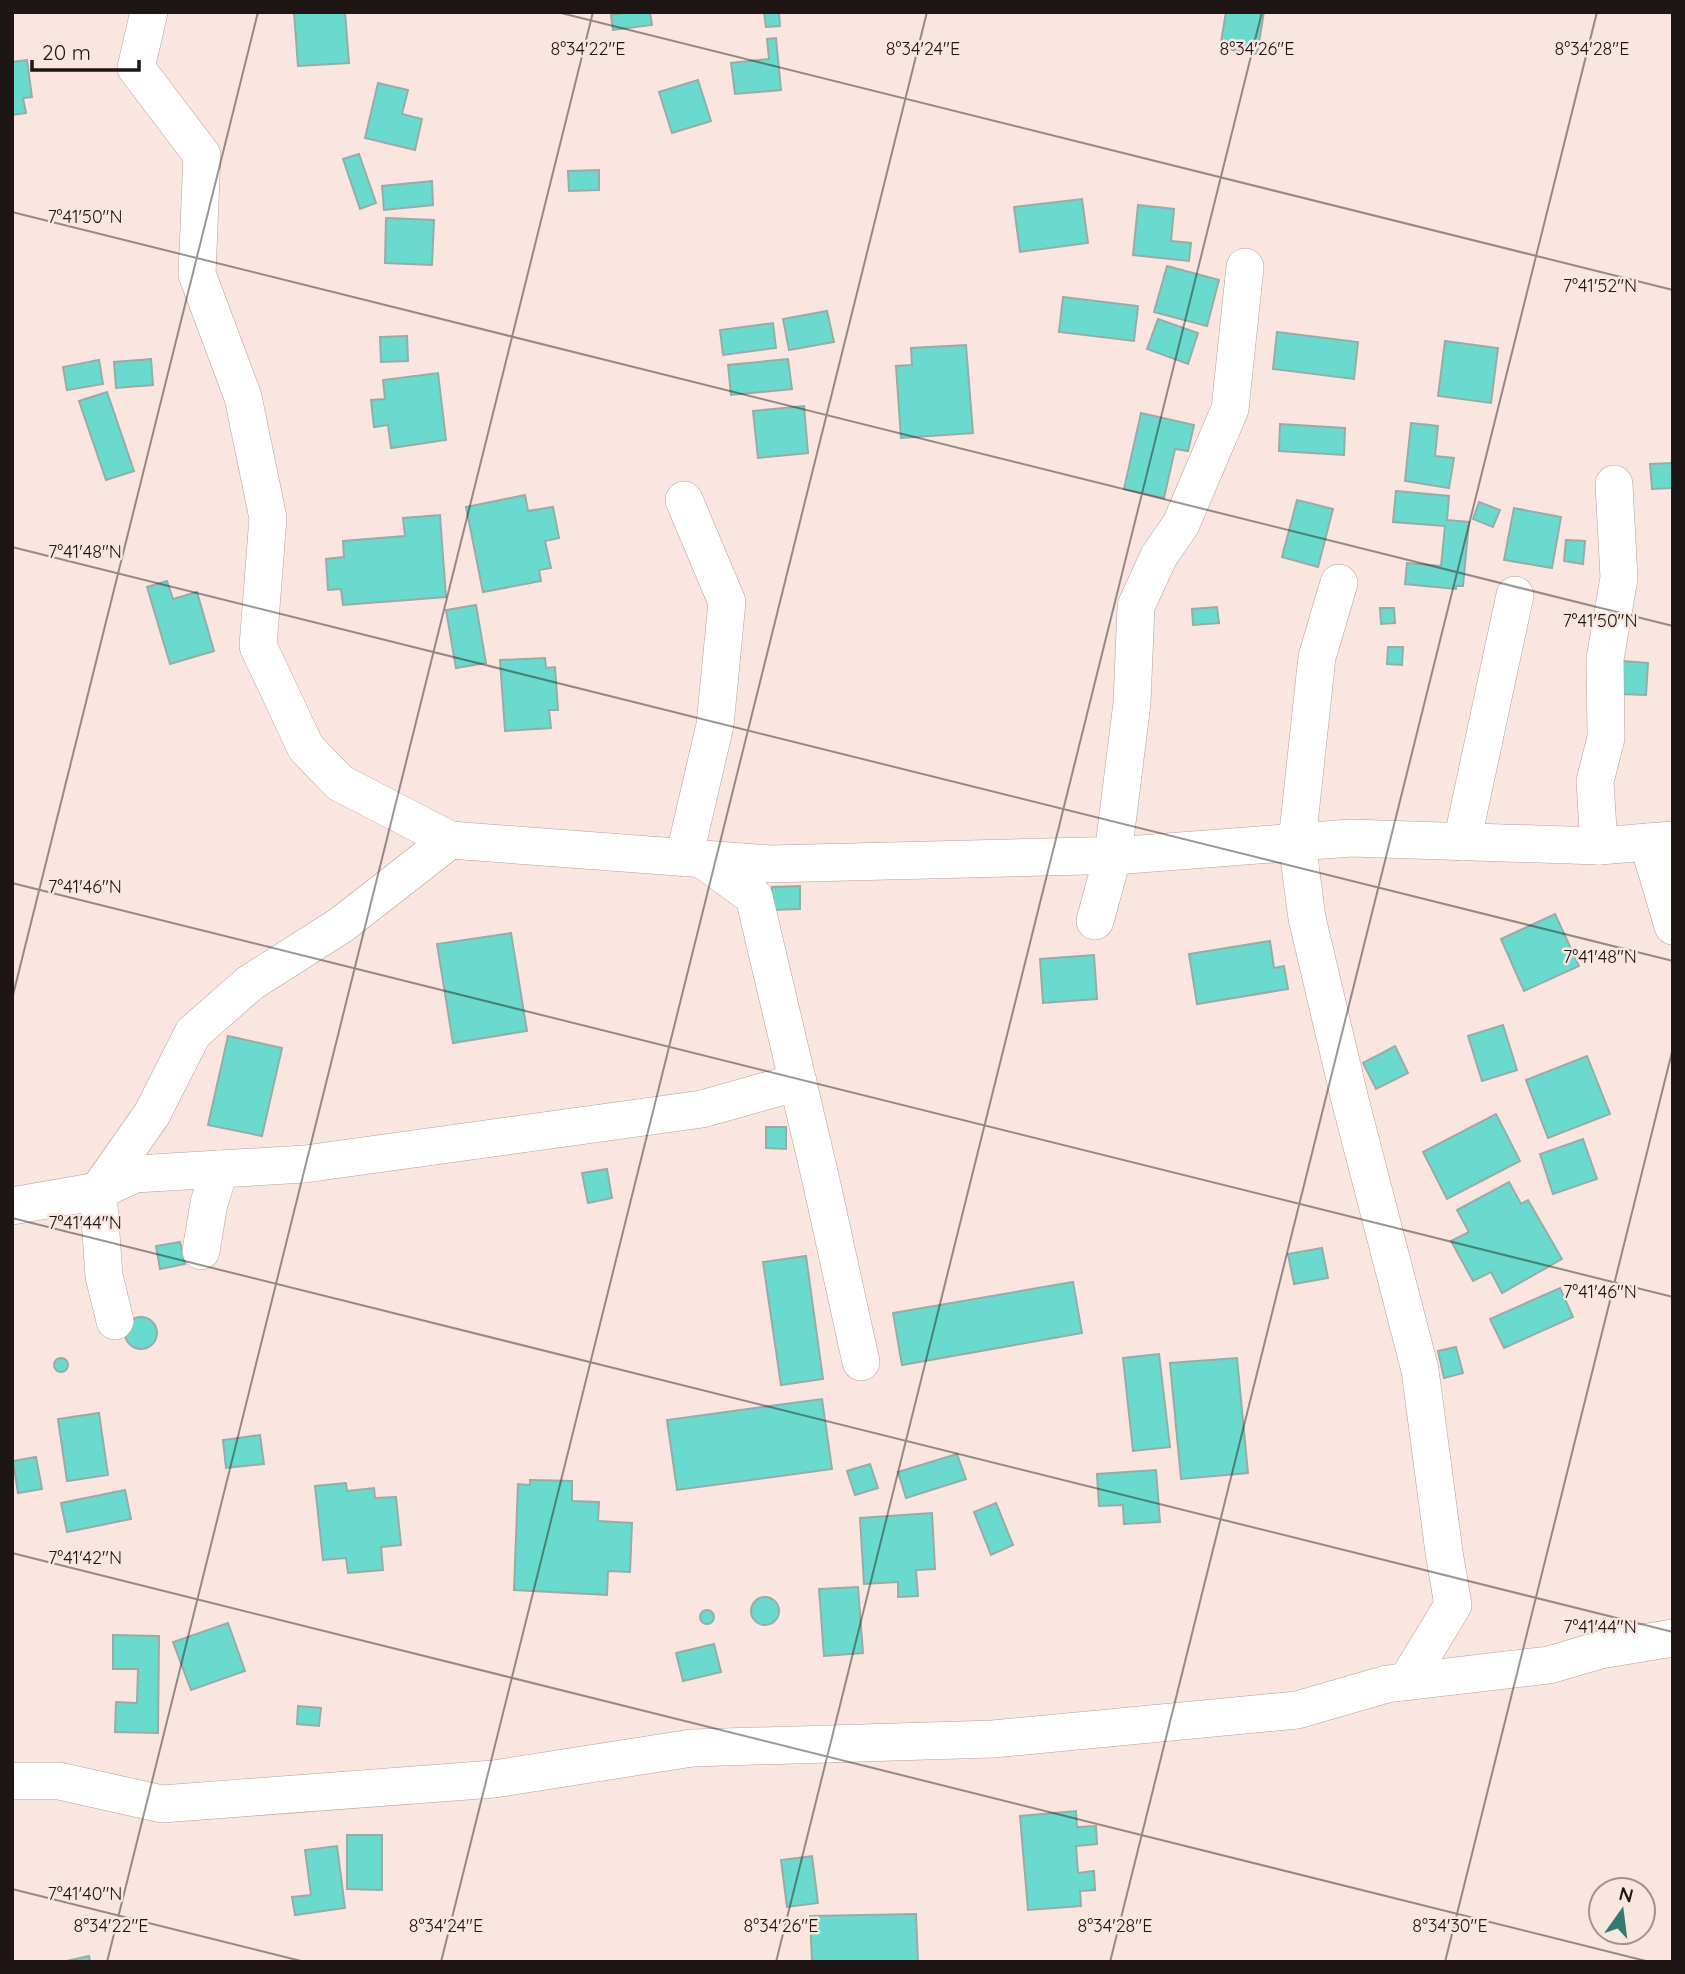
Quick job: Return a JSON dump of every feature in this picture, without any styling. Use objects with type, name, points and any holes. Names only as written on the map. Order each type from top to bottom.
[{"type":"street","points":[[149,12],[136,68],[201,155],[197,274],[243,397],[268,518],[258,646],[306,748],[340,783],[450,840],[770,864],[1113,855],[1351,838],[1599,846],[1661,841],[1673,926]]},
{"type":"street","points":[[1095,921],[1113,855],[1132,703],[1136,606],[1159,556],[1181,524],[1230,409],[1245,267]]},
{"type":"street","points":[[1599,846],[1595,781],[1606,738],[1605,659],[1619,578],[1614,484]]},
{"type":"street","points":[[684,500],[727,602],[715,725],[693,858]]},
{"type":"street","points":[[1339,583],[1317,657],[1297,842],[1307,918],[1350,1100],[1420,1370],[1453,1605],[1407,1681]]},
{"type":"street","points":[[1462,842],[1515,595]]},
{"type":"street","points":[[115,1321],[104,1276],[98,1191],[152,1114],[193,1033],[250,983],[341,925],[450,840]]},
{"type":"street","points":[[693,858],[754,897],[861,1362]]},
{"type":"street","points":[[12,1206],[98,1191],[135,1174],[305,1164],[702,1109],[798,1082]]},
{"type":"street","points":[[201,1251],[209,1203],[220,1169]]},
{"type":"street","points":[[12,1781],[59,1781],[162,1804],[494,1779],[692,1748],[993,1739],[1297,1710],[1387,1684],[1549,1665],[1600,1650],[1673,1637]]},
{"type":"building","points":[[294,12],[345,12],[349,63],[298,66]]},
{"type":"building","points":[[650,12],[652,25],[613,30],[611,15]]},
{"type":"building","points":[[764,12],[779,12],[780,26],[766,27]]},
{"type":"building","points":[[1226,12],[1264,12],[1257,54],[1220,48]]},
{"type":"building","points":[[776,38],[781,90],[735,94],[731,63],[769,59],[767,39]]},
{"type":"building","points":[[27,60],[32,97],[23,98],[26,113],[12,115],[12,62]]},
{"type":"building","points":[[698,80],[711,121],[672,133],[659,92]]},
{"type":"building","points":[[378,83],[408,90],[402,114],[422,119],[415,150],[365,138]]},
{"type":"building","points":[[359,154],[376,203],[360,209],[343,159]]},
{"type":"building","points":[[599,170],[599,190],[569,191],[568,171]]},
{"type":"building","points":[[432,181],[433,205],[384,210],[382,186]]},
{"type":"building","points":[[1082,199],[1088,243],[1020,252],[1014,207]]},
{"type":"building","points":[[1138,205],[1174,209],[1171,241],[1191,243],[1189,261],[1133,255]]},
{"type":"building","points":[[386,218],[434,220],[432,265],[385,263]]},
{"type":"building","points":[[1167,266],[1219,280],[1207,326],[1154,312]]},
{"type":"building","points":[[1063,297],[1138,306],[1134,341],[1059,332]]},
{"type":"building","points":[[827,311],[834,342],[789,350],[783,319]]},
{"type":"building","points":[[1158,319],[1198,333],[1188,364],[1147,349]]},
{"type":"building","points":[[773,323],[776,348],[723,355],[720,330]]},
{"type":"building","points":[[1277,332],[1358,342],[1354,379],[1273,369]]},
{"type":"building","points":[[407,336],[408,361],[381,362],[380,337]]},
{"type":"building","points":[[1445,341],[1498,348],[1491,403],[1438,396]]},
{"type":"building","points":[[966,345],[973,433],[901,438],[896,366],[912,365],[911,348]]},
{"type":"building","points":[[151,359],[153,385],[116,388],[114,362]]},
{"type":"building","points":[[788,359],[792,389],[731,395],[728,365]]},
{"type":"building","points":[[99,360],[103,384],[67,390],[63,367]]},
{"type":"building","points":[[438,373],[446,440],[391,448],[388,425],[374,427],[371,400],[385,399],[383,380]]},
{"type":"building","points":[[107,392],[134,471],[106,480],[79,401]]},
{"type":"building","points":[[804,406],[808,453],[758,458],[753,411]]},
{"type":"building","points":[[1141,413],[1194,425],[1188,451],[1175,449],[1164,498],[1124,489]]},
{"type":"building","points":[[1411,423],[1438,426],[1435,456],[1454,458],[1449,488],[1405,481]]},
{"type":"building","points":[[1280,424],[1345,428],[1344,455],[1279,451]]},
{"type":"building","points":[[1673,463],[1673,488],[1652,489],[1650,464]]},
{"type":"building","points":[[1396,491],[1449,496],[1447,520],[1469,522],[1463,586],[1456,586],[1456,589],[1405,584],[1407,563],[1441,566],[1445,526],[1393,522]]},
{"type":"building","points":[[525,495],[528,511],[553,507],[559,538],[545,541],[551,568],[539,570],[541,581],[483,592],[466,507]]},
{"type":"building","points":[[1297,500],[1333,509],[1318,567],[1282,557]]},
{"type":"building","points":[[1479,502],[1500,510],[1493,527],[1473,519]]},
{"type":"building","points":[[1514,508],[1561,517],[1552,568],[1504,560]]},
{"type":"building","points":[[440,515],[446,597],[343,605],[341,589],[328,590],[326,559],[344,557],[343,541],[405,536],[403,518]]},
{"type":"building","points":[[1566,540],[1585,541],[1583,564],[1564,561]]},
{"type":"building","points":[[167,581],[173,599],[197,592],[214,651],[170,664],[147,587]]},
{"type":"building","points":[[476,605],[486,663],[456,668],[446,610]]},
{"type":"building","points":[[1217,607],[1219,623],[1193,625],[1192,609]]},
{"type":"building","points":[[1380,608],[1394,608],[1395,623],[1381,624]]},
{"type":"building","points":[[1388,647],[1403,647],[1402,665],[1387,664]]},
{"type":"building","points":[[545,658],[546,668],[555,667],[558,710],[549,710],[551,728],[505,731],[500,660]]},
{"type":"building","points":[[1622,661],[1648,663],[1646,695],[1620,694]]},
{"type":"building","points":[[800,886],[800,909],[772,910],[772,887]]},
{"type":"building","points":[[1555,914],[1579,966],[1524,991],[1501,939]]},
{"type":"building","points":[[511,933],[527,1031],[453,1043],[437,944]]},
{"type":"building","points":[[1270,941],[1274,968],[1284,966],[1288,989],[1197,1004],[1189,954]]},
{"type":"building","points":[[1094,955],[1097,999],[1043,1003],[1040,959]]},
{"type":"building","points":[[1503,1025],[1517,1070],[1482,1081],[1468,1036]]},
{"type":"building","points":[[228,1036],[282,1048],[262,1136],[208,1125]]},
{"type":"building","points":[[1395,1046],[1408,1073],[1376,1089],[1363,1063]]},
{"type":"building","points":[[1587,1056],[1610,1114],[1548,1138],[1526,1080]]},
{"type":"building","points":[[1496,1114],[1520,1161],[1447,1199],[1423,1152]]},
{"type":"building","points":[[766,1127],[786,1127],[786,1149],[766,1148]]},
{"type":"building","points":[[1583,1139],[1597,1179],[1553,1194],[1540,1154]]},
{"type":"building","points":[[607,1169],[612,1198],[588,1203],[582,1173]]},
{"type":"building","points":[[1509,1182],[1521,1204],[1528,1200],[1562,1259],[1502,1293],[1491,1272],[1473,1281],[1451,1241],[1469,1232],[1457,1210]]},
{"type":"building","points":[[180,1242],[185,1264],[160,1269],[156,1246]]},
{"type":"building","points":[[1322,1248],[1328,1278],[1294,1284],[1288,1254]]},
{"type":"building","points":[[806,1256],[823,1379],[781,1385],[763,1262]]},
{"type":"building","points":[[1073,1282],[1082,1333],[902,1365],[893,1313]]},
{"type":"building","points":[[1560,1288],[1573,1317],[1504,1348],[1490,1319]]},
{"type":"building","points":[[141,1317],[152,1322],[157,1333],[152,1344],[141,1349],[130,1344],[125,1333],[130,1322]]},
{"type":"building","points":[[1456,1347],[1463,1373],[1444,1378],[1438,1351]]},
{"type":"building","points":[[1159,1354],[1170,1447],[1133,1451],[1123,1358]]},
{"type":"building","points":[[61,1358],[66,1360],[66,1370],[61,1372],[56,1370],[54,1365],[56,1360]]},
{"type":"building","points":[[1237,1358],[1248,1473],[1181,1479],[1170,1363]]},
{"type":"building","points":[[822,1399],[832,1469],[677,1490],[667,1420]]},
{"type":"building","points":[[99,1413],[108,1475],[67,1481],[58,1419]]},
{"type":"building","points":[[260,1435],[264,1464],[226,1468],[223,1440]]},
{"type":"building","points":[[957,1454],[966,1479],[906,1498],[898,1472]]},
{"type":"building","points":[[36,1457],[42,1489],[18,1493],[13,1461]]},
{"type":"building","points":[[870,1464],[878,1488],[855,1495],[847,1471]]},
{"type":"building","points":[[1156,1470],[1160,1522],[1124,1524],[1123,1505],[1099,1506],[1097,1474]]},
{"type":"building","points":[[530,1480],[572,1481],[572,1501],[599,1502],[598,1521],[632,1523],[630,1572],[608,1571],[607,1595],[514,1590],[518,1484],[530,1485]]},
{"type":"building","points":[[346,1483],[347,1491],[374,1488],[375,1498],[396,1497],[401,1545],[381,1547],[383,1570],[348,1573],[346,1558],[323,1560],[315,1486]]},
{"type":"building","points":[[125,1490],[131,1519],[67,1532],[61,1503]]},
{"type":"building","points":[[996,1503],[1013,1545],[991,1555],[974,1512]]},
{"type":"building","points":[[932,1513],[935,1569],[916,1570],[918,1596],[898,1597],[898,1582],[864,1584],[860,1518]]},
{"type":"building","points":[[858,1587],[863,1653],[824,1656],[819,1589]]},
{"type":"building","points":[[765,1597],[775,1601],[779,1611],[775,1621],[765,1625],[755,1621],[751,1611],[755,1601]]},
{"type":"building","points":[[707,1610],[712,1612],[712,1622],[707,1624],[702,1622],[700,1617],[702,1612]]},
{"type":"building","points":[[228,1623],[245,1671],[191,1690],[173,1642]]},
{"type":"building","points":[[113,1635],[159,1636],[158,1733],[115,1732],[116,1702],[137,1703],[138,1669],[113,1669]]},
{"type":"building","points":[[714,1644],[721,1672],[683,1681],[676,1653]]},
{"type":"building","points":[[298,1706],[321,1708],[319,1726],[297,1724]]},
{"type":"building","points":[[1076,1811],[1077,1827],[1096,1826],[1097,1844],[1076,1846],[1078,1873],[1094,1871],[1095,1890],[1080,1891],[1081,1906],[1028,1910],[1020,1816]]},
{"type":"building","points":[[347,1835],[382,1835],[382,1890],[347,1889]]},
{"type":"building","points":[[337,1846],[345,1908],[295,1915],[292,1897],[311,1895],[305,1850]]},
{"type":"building","points":[[812,1856],[818,1903],[787,1907],[781,1860]]},
{"type":"building","points":[[916,1914],[918,1962],[812,1962],[810,1916]]},
{"type":"building","points":[[89,1956],[90,1962],[62,1962]]}]
